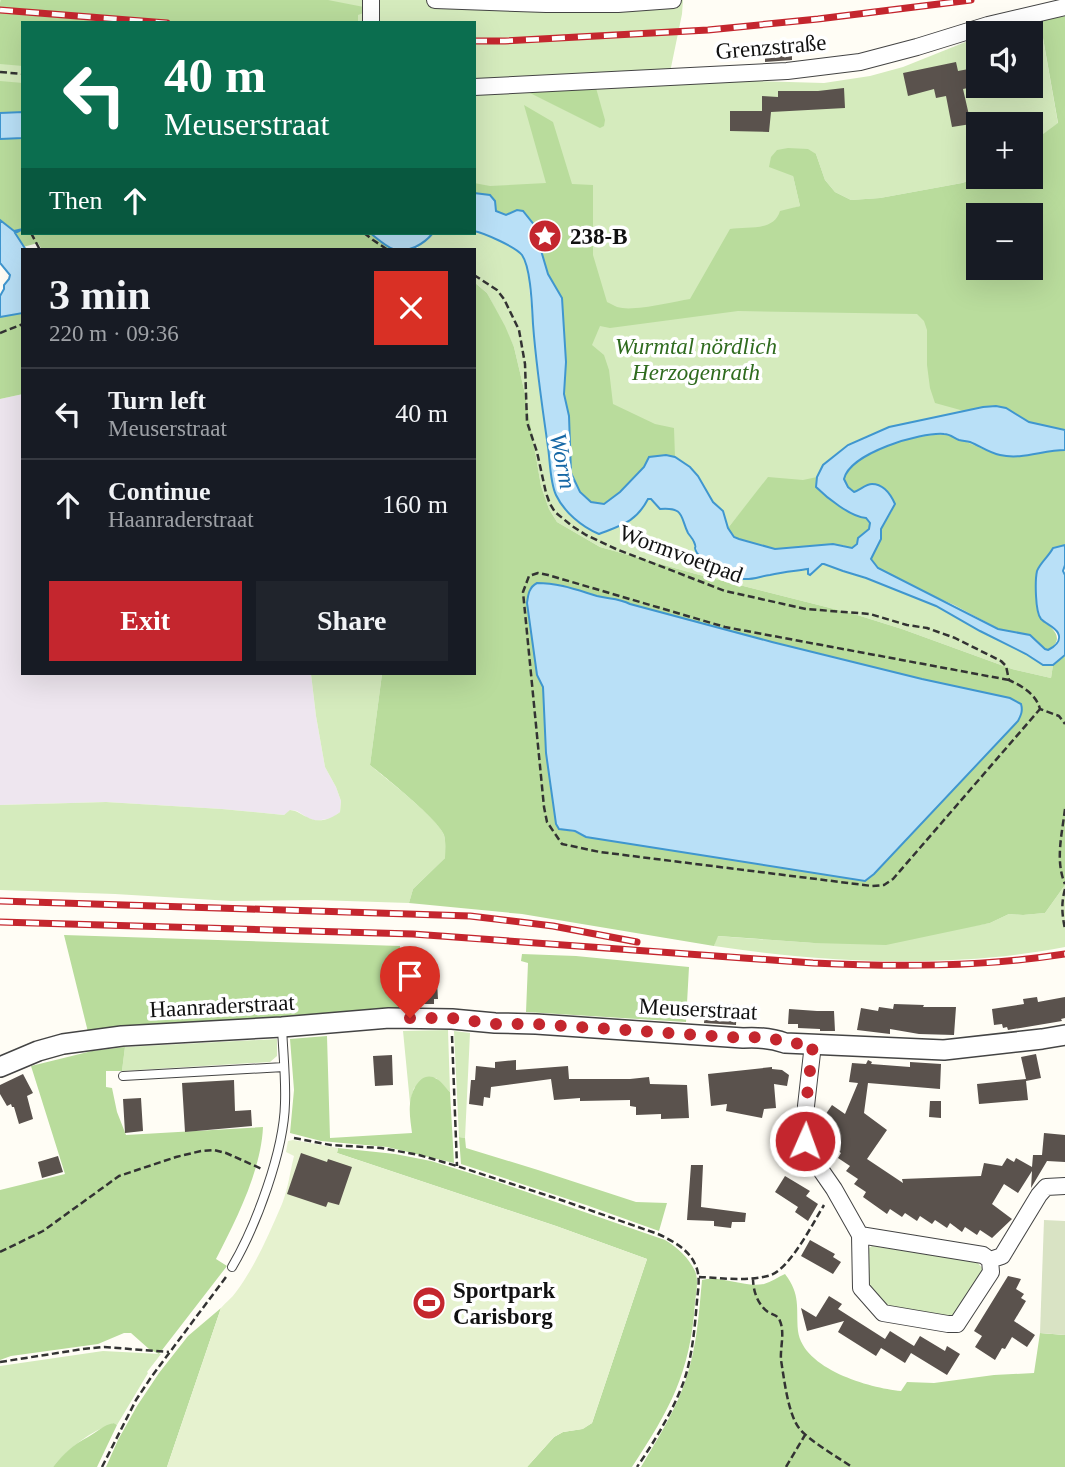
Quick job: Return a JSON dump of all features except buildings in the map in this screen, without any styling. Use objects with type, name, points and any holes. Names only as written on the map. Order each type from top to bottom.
[{"type":"street","points":[[371,0],[371,21]]},
{"type":"street","points":[[435,0],[618,4],[673,0]]},
{"type":"street","name":"Grenzstraße","points":[[476,87],[787,71],[859,62],[988,25],[1065,7]]},
{"type":"street","name":"Haanraderstraat","points":[[0,1067],[63,1044],[110,1038],[389,1018],[452,1018]]},
{"type":"street","name":"Meuserstraat","points":[[452,1018],[495,1024],[772,1038],[785,1043],[944,1050],[1042,1040],[1065,1035]]},
{"type":"street","points":[[813,1044],[805,1141],[809,1153],[834,1189],[860,1235],[861,1288],[878,1309],[888,1314],[957,1324],[991,1272],[990,1260],[984,1255],[860,1235]]},
{"type":"street","points":[[990,1260],[1002,1256],[1038,1195],[1046,1187],[1065,1186]]},
{"type":"lane","points":[[232,1268],[251,1228],[282,1135],[285,1105],[282,1027]]},
{"type":"lane","points":[[123,1076],[284,1067]]},
{"type":"path","points":[[0,72],[21,74]]},
{"type":"path","points":[[367,235],[385,248]]},
{"type":"path","name":"Wormvoetpad","points":[[476,276],[497,290],[519,330],[525,364],[527,422],[546,493],[555,512],[572,526],[616,549],[725,591],[806,610],[870,614],[941,632],[1001,661],[1006,666],[1009,680],[1026,690],[1040,709],[1059,716],[1065,724]]},
{"type":"path","points":[[0,333],[21,325]]},
{"type":"path","points":[[1009,680],[725,627],[538,573],[529,576],[523,592],[544,807],[547,822],[562,844],[600,852],[872,886],[884,885],[893,879],[1040,709]]},
{"type":"path","points":[[1065,809],[1060,861],[1065,884]]},
{"type":"path","points":[[1065,889],[1062,911],[1065,929]]},
{"type":"path","points":[[452,1018],[457,1166]]},
{"type":"path","points":[[282,1135],[331,1145],[400,1152],[457,1166],[606,1215],[672,1240],[692,1258],[699,1277],[687,1372],[670,1411],[638,1466],[644,1467]]},
{"type":"path","points":[[0,1252],[43,1231],[119,1176],[176,1157],[214,1150],[271,1174]]},
{"type":"path","points":[[699,1277],[753,1278],[769,1276],[780,1270],[796,1251],[827,1201]]},
{"type":"path","points":[[102,1467],[136,1400],[232,1268]]},
{"type":"path","points":[[753,1278],[756,1296],[762,1306],[777,1315],[780,1321],[781,1357],[791,1410],[797,1426],[805,1435],[852,1467]]},
{"type":"path","points":[[0,1362],[104,1347],[169,1352]]},
{"type":"path","points":[[786,1467],[805,1435]]},
{"type":"shaded area","points":[[21,394],[21,675],[311,675],[325,767],[341,801],[340,812],[332,818],[316,821],[291,810],[284,815],[106,802],[0,805],[0,399]]},
{"type":"green space","name":"Wurmtal nördlich Herzogenrath","points":[[0,0],[683,0],[668,82],[724,80],[824,83],[870,76],[903,67],[966,42],[966,98],[1043,98],[1043,38],[1058,124],[1043,135],[1043,112],[966,112],[966,182],[880,198],[851,200],[835,192],[825,180],[816,154],[793,176],[800,206],[794,208],[795,230],[966,269],[966,280],[1016,280],[1065,291],[1065,521],[754,496],[728,528],[723,511],[713,502],[683,516],[695,549],[704,560],[723,567],[729,573],[743,579],[809,569],[808,574],[822,564],[866,578],[936,606],[1043,665],[1053,665],[1051,678],[1012,669],[854,614],[600,547],[557,522],[541,486],[514,347],[487,293],[476,284],[476,248],[418,248],[417,246],[429,238],[407,235],[476,235],[476,21],[21,21],[21,129],[0,134]],"holes":[[[529,285],[578,521],[548,446]]]},
{"type":"green space","points":[[1,0],[328,0],[374,9],[358,15],[358,21],[21,21],[21,66],[0,64]]},
{"type":"green space","points":[[1065,16],[1065,430],[1029,422],[1006,408],[983,407],[964,411],[935,403],[927,365],[927,330],[924,321],[917,314],[738,311],[610,328],[600,326],[592,345],[604,355],[609,370],[613,404],[655,424],[674,428],[675,457],[666,455],[644,467],[620,492],[603,504],[591,502],[580,492],[571,473],[569,416],[564,394],[566,362],[562,298],[548,274],[540,247],[539,231],[517,210],[506,215],[496,211],[491,195],[476,193],[476,183],[490,186],[546,183],[524,105],[553,122],[572,184],[593,185],[593,255],[607,302],[624,308],[690,299],[730,229],[766,225],[777,218],[780,211],[800,206],[793,176],[769,167],[771,157],[777,150],[808,149],[816,154],[825,180],[835,192],[851,200],[880,198],[966,182],[966,189],[1043,189],[1043,134],[1058,123],[1043,38],[1043,21],[1040,21]]},
{"type":"green space","points":[[0,81],[21,83],[21,112],[0,113]]},
{"type":"green space","points":[[596,88],[605,120],[604,126],[600,128],[526,91]]},
{"type":"green space","points":[[21,138],[21,229],[14,231],[0,220],[0,139]]},
{"type":"green space","points":[[21,231],[21,235],[373,235],[391,248],[41,248],[38,243],[23,247],[15,233]]},
{"type":"green space","points":[[476,284],[487,293],[514,347],[541,486],[557,522],[600,547],[854,614],[1012,669],[1051,678],[1053,665],[1065,655],[1065,885],[1045,913],[1009,914],[990,923],[886,945],[718,936],[714,946],[522,914],[409,903],[413,889],[445,858],[444,835],[411,799],[370,765],[382,675],[476,675]],"holes":[[[537,583],[560,586],[772,642],[1010,698],[1021,704],[1022,710],[586,837],[559,829],[546,753],[543,687],[537,675],[528,595],[530,588]]]},
{"type":"green space","points":[[21,313],[21,394],[0,399],[0,317]]},
{"type":"green space","points":[[945,434],[1003,455],[1065,450],[1065,545],[1056,548],[1041,619],[1056,634],[1056,642],[1049,650],[1030,635],[999,629],[911,586],[878,568],[871,559],[881,539],[881,529],[892,511],[880,486],[871,484],[854,492],[846,485],[844,478],[847,470],[864,457],[891,444]]},
{"type":"green space","points":[[768,477],[803,480],[817,477],[816,487],[846,511],[866,518],[870,523],[869,529],[858,538],[852,549],[842,545],[775,549],[734,537],[728,528]]},
{"type":"green space","points":[[311,675],[382,675],[370,765],[433,819],[445,841],[445,858],[413,889],[409,903],[231,901],[0,890],[0,805],[106,802],[284,815],[290,810],[311,819],[329,819],[340,812],[341,801],[325,767]]},
{"type":"green space","points":[[1065,885],[1065,947],[978,959],[890,961],[845,960],[714,946],[717,936],[814,943],[990,923],[1009,914],[1045,913]]},
{"type":"green space","points":[[64,935],[400,946],[401,1010],[88,1032]]},
{"type":"green space","points":[[522,954],[576,956],[689,967],[686,1022],[526,1012],[528,963],[521,961]]},
{"type":"green space","points":[[448,1030],[450,1092],[436,1078],[414,1088],[410,1103],[403,1031]]},
{"type":"green space","points":[[454,1031],[470,1033],[465,1138],[459,1137]]},
{"type":"green space","points":[[327,1036],[330,1138],[412,1133],[412,1093],[422,1079],[431,1077],[439,1080],[450,1092],[454,1163],[387,1147],[321,1141],[290,1133],[294,1090],[290,1039]]},
{"type":"green space","points":[[277,1039],[277,1056],[270,1062],[122,1071],[125,1047]]},
{"type":"green space","points":[[125,1047],[122,1071],[106,1071],[106,1087],[112,1088],[126,1135],[263,1127],[253,1178],[216,1259],[227,1266],[159,1354],[131,1333],[124,1333],[98,1344],[11,1356],[0,1360],[0,1190],[65,1174],[31,1066],[92,1051]]},
{"type":"green space","points":[[459,1137],[465,1138],[466,1148],[636,1202],[667,1203],[659,1231],[461,1164]]},
{"type":"green space","name":"Sportpark Carisborg","points":[[288,1141],[338,1148],[337,1153],[647,1259],[592,1423],[583,1429],[563,1432],[554,1437],[527,1467],[167,1467],[221,1308],[250,1271],[282,1204],[294,1156],[286,1152]]},
{"type":"green space","points":[[338,1148],[431,1161],[492,1180],[665,1240],[686,1257],[695,1271],[697,1282],[692,1328],[683,1371],[657,1427],[632,1467],[527,1467],[554,1437],[563,1432],[582,1429],[592,1423],[647,1259],[337,1153]]},
{"type":"green space","points":[[1044,1220],[1065,1221],[1065,1335],[1040,1333]]},
{"type":"green space","points":[[872,1246],[977,1262],[983,1273],[954,1318],[888,1309],[867,1289],[866,1250]]},
{"type":"green space","points":[[785,1274],[796,1295],[798,1331],[812,1356],[839,1374],[872,1386],[901,1391],[907,1382],[934,1383],[1034,1373],[1040,1333],[1065,1335],[1065,1467],[641,1467],[673,1411],[687,1376],[699,1316],[702,1280],[717,1279],[756,1285]]},
{"type":"green space","points":[[221,1308],[167,1467],[106,1467],[137,1406],[159,1373],[188,1336]]},
{"type":"green space","points":[[103,1351],[161,1354],[147,1372],[117,1425],[114,1423],[88,1436],[53,1467],[0,1467],[0,1366]]},
{"type":"green space","points":[[114,1423],[117,1425],[97,1467],[53,1467],[73,1446]]},
{"type":"water","points":[[21,112],[21,138],[0,139],[0,113]]},
{"type":"water","name":"Worm","points":[[476,193],[490,195],[495,201],[496,211],[506,215],[517,210],[523,211],[539,231],[540,247],[548,274],[562,298],[566,362],[564,394],[569,416],[571,473],[580,492],[591,502],[604,504],[644,467],[649,457],[666,455],[675,457],[698,476],[713,502],[723,511],[734,537],[775,549],[833,544],[852,548],[857,544],[858,538],[869,529],[870,523],[866,518],[840,506],[816,487],[823,465],[848,445],[889,427],[996,406],[1006,408],[1029,422],[1065,430],[1065,450],[1016,456],[996,454],[946,434],[919,437],[872,453],[849,470],[844,479],[854,492],[876,484],[889,494],[895,504],[881,529],[881,539],[871,559],[878,568],[998,629],[1030,635],[1048,650],[1057,643],[1059,636],[1039,615],[1036,596],[1037,571],[1053,548],[1065,545],[1065,655],[1053,665],[1043,665],[936,606],[824,564],[810,575],[808,569],[750,579],[740,578],[700,556],[678,511],[660,509],[651,499],[648,499],[639,513],[628,522],[599,534],[580,523],[564,507],[552,484],[525,261],[513,248],[476,232]]},
{"type":"water","points":[[0,220],[14,231],[21,229],[15,233],[25,248],[21,248],[21,313],[0,317],[0,296],[10,275],[0,263]]},
{"type":"water","points":[[373,235],[431,235],[411,248],[387,246]]},
{"type":"water","points":[[537,583],[568,587],[772,642],[1010,698],[1021,704],[1021,713],[1018,721],[865,881],[586,837],[575,831],[559,829],[556,824],[546,753],[543,687],[537,675],[527,603],[528,594]]},
{"type":"railway","points":[[476,41],[708,30],[971,0]]},
{"type":"railway","points":[[0,10],[141,21]]},
{"type":"railway","points":[[0,901],[470,916],[553,926],[637,942]]},
{"type":"railway","points":[[0,922],[413,934],[845,964],[971,964],[1065,954]]},
{"type":"place","name":"238-B","points":[[545,236]]},
{"type":"place","name":"Sportpark Carisborg","points":[[429,1303]]},
{"type":"route","points":[[410,1018],[452,1018],[495,1024],[757,1037],[772,1038],[785,1043],[813,1044],[805,1141]]}]
